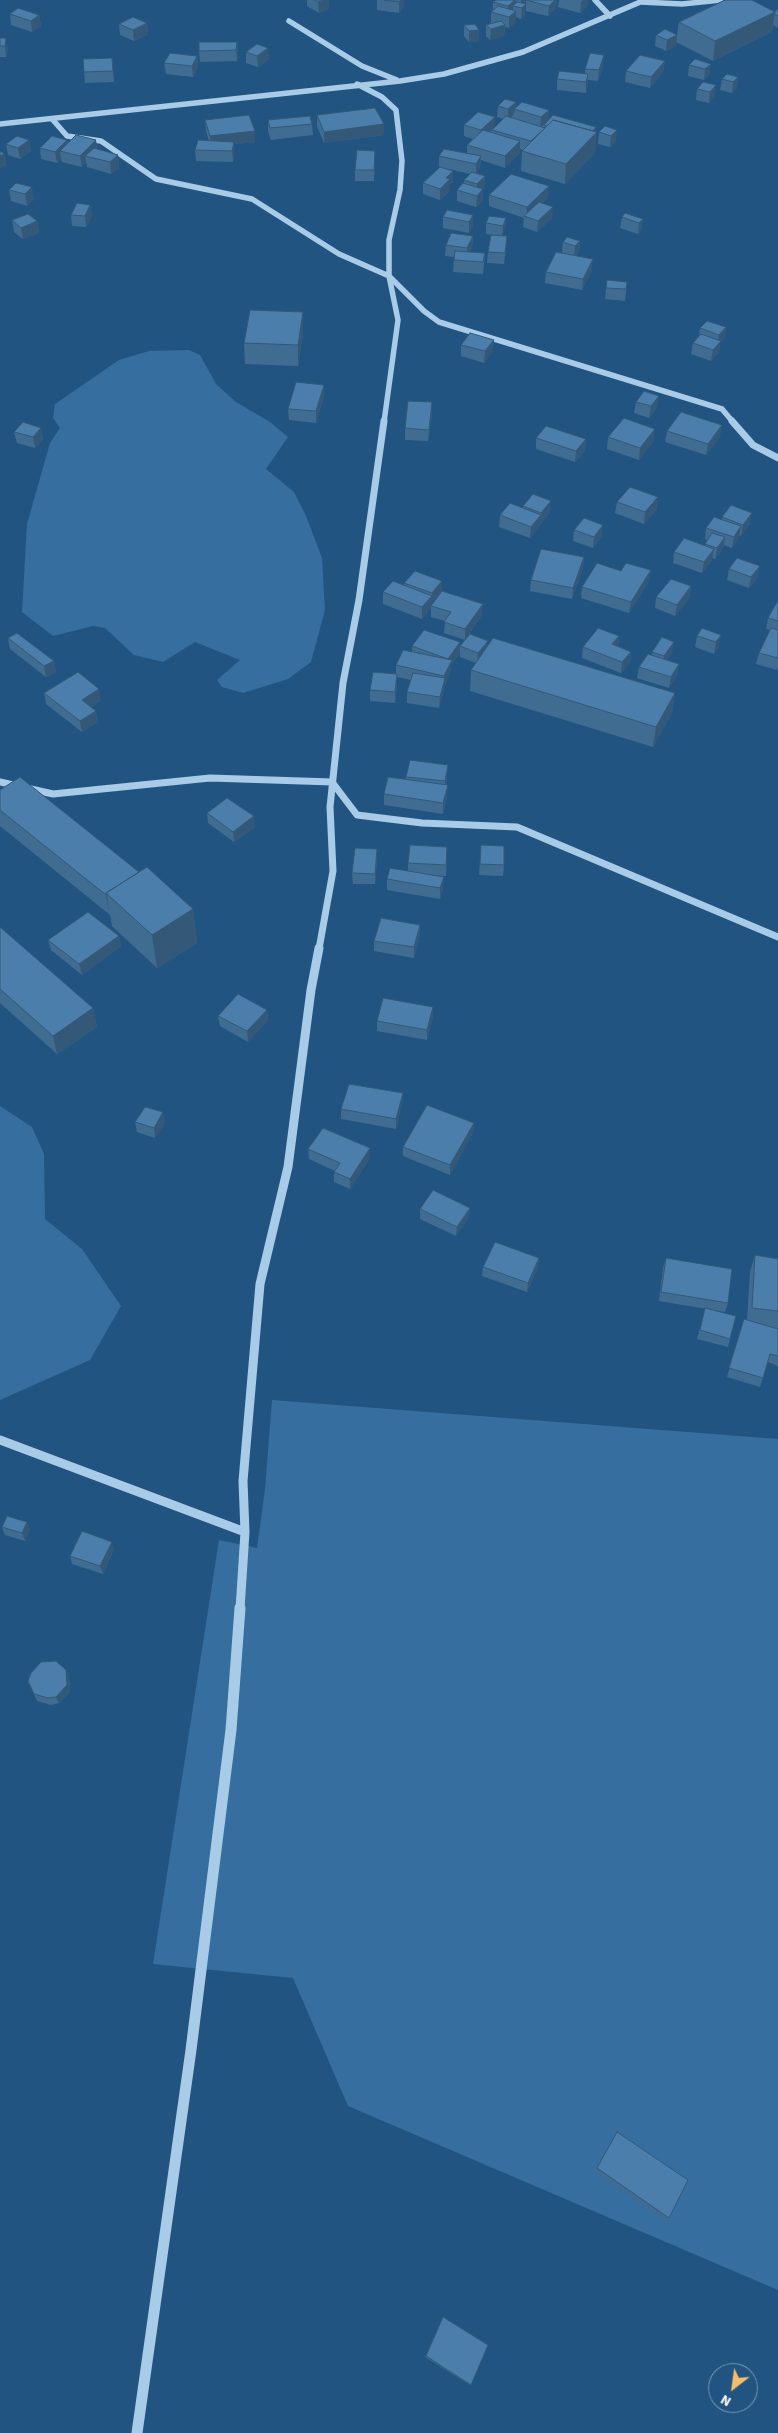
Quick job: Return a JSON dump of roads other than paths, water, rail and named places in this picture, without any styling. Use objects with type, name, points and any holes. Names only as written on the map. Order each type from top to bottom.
[{"type":"street","points":[[595,0],[610,16]]},
{"type":"street","points":[[0,124],[53,120],[356,84],[400,81],[444,74],[514,55],[643,1],[682,4],[721,0]]},
{"type":"street","points":[[289,21],[362,66],[400,81]]},
{"type":"street","points":[[136,2433],[191,2050],[230,1740],[245,1532],[243,1481],[260,1284],[288,1167],[311,990],[333,871],[330,807],[343,683],[359,600],[398,320],[390,276],[389,240],[400,190],[402,161],[396,110],[382,97],[356,84]]},
{"type":"street","points":[[53,120],[67,136],[101,141],[156,179],[252,199],[339,254],[390,276],[424,311],[439,322],[722,409],[752,445],[778,458]]},
{"type":"street","points":[[0,782],[53,794],[210,778],[332,782]]},
{"type":"street","points":[[332,782],[357,815],[422,823],[517,827],[778,937]]},
{"type":"street","points":[[0,1440],[245,1532]]}]
